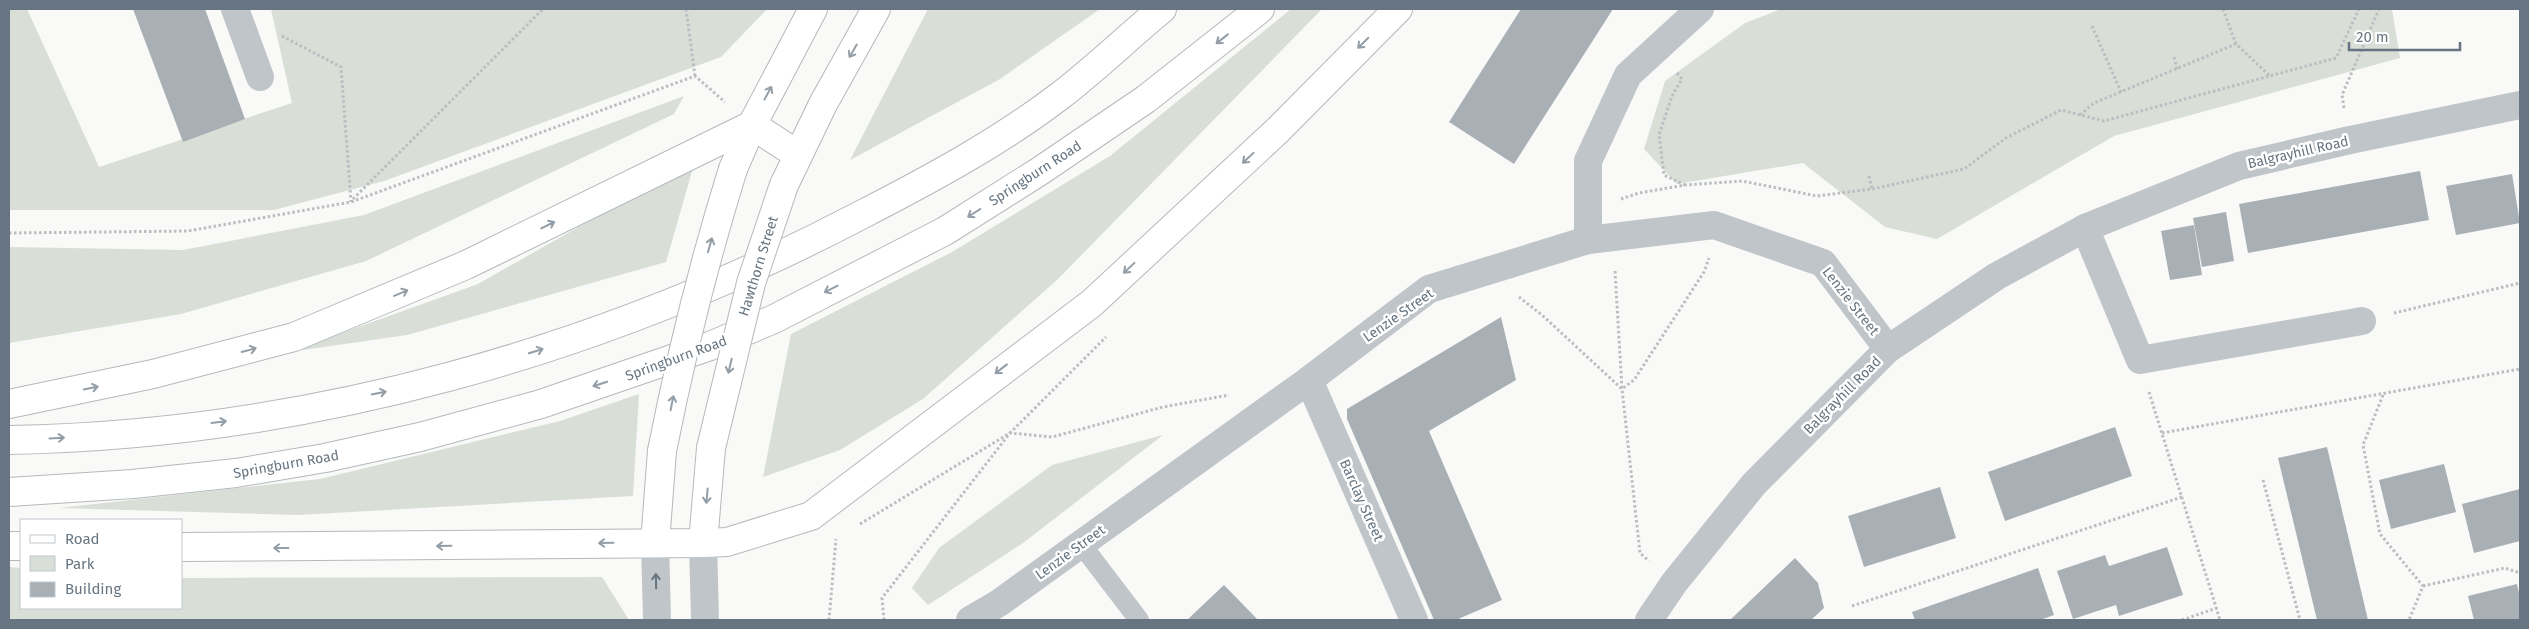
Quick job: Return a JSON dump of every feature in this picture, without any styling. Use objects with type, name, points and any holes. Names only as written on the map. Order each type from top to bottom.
[{"type":"main road","points":[[655,543],[662,451],[709,246],[733,169],[752,125],[813,9]]},
{"type":"main road","name":"Hawthorn Street","points":[[703,543],[712,448],[751,282],[784,185],[823,104],[876,9]]},
{"type":"main road","points":[[9,440],[106,436],[250,419],[325,405],[436,381],[555,346],[652,312],[733,278],[810,242],[902,194],[977,150],[1060,95],[1162,9]]},
{"type":"main road","name":"Springburn Road","points":[[9,492],[133,484],[236,473],[325,458],[420,436],[541,404],[710,346],[774,319],[945,231],[1040,171],[1146,99],[1260,9]]},
{"type":"main road","points":[[182,547],[298,548],[727,542],[811,516],[1092,302],[1278,130],[1398,9]]},
{"type":"main road","points":[[752,125],[798,155]]},
{"type":"main road","points":[[9,404],[154,374],[294,337],[466,265],[752,125]]},
{"type":"street","points":[[1601,239],[1588,210],[1588,161],[1628,75],[1700,9]]},
{"type":"street","points":[[236,11],[260,77]]},
{"type":"street","name":"Balgrayhill Road","points":[[1649,620],[1674,583],[1754,484],[1888,349],[1997,276],[2085,228],[2240,166],[2350,140],[2520,105]]},
{"type":"street","name":"Lenzie Street","points":[[970,620],[999,603],[1081,544],[1308,380],[1429,289],[1486,272],[1601,239],[1714,225],[1823,263],[1888,349]]},
{"type":"street","points":[[2085,228],[2140,360],[2362,321]]},
{"type":"street","name":"Barclay Street","points":[[1308,380],[1414,620]]},
{"type":"street","points":[[655,543],[657,620]]},
{"type":"street","points":[[703,543],[705,620]]},
{"type":"lane","points":[[1081,544],[1139,620]]},
{"type":"path","points":[[351,202],[543,9]]},
{"type":"path","points":[[686,9],[695,76],[752,125]]},
{"type":"path","points":[[2223,9],[2236,44],[2270,76]]},
{"type":"path","points":[[1588,210],[1639,193],[1686,185],[1742,181],[1817,196],[1872,189],[1964,169],[2006,138],[2061,110],[2104,121],[2336,58],[2359,9]]},
{"type":"path","points":[[2350,140],[2342,95],[2379,9]]},
{"type":"path","points":[[236,11],[341,67],[351,202]]},
{"type":"path","points":[[2092,26],[2121,92]]},
{"type":"path","points":[[2079,115],[2094,103],[2236,44]]},
{"type":"path","points":[[1656,49],[1682,79],[1672,96],[1659,135],[1664,175],[1686,185]]},
{"type":"path","points":[[2174,57],[2177,69]]},
{"type":"path","points":[[9,233],[188,231],[351,202],[695,76]]},
{"type":"path","points":[[1869,176],[1872,189]]},
{"type":"path","points":[[1622,388],[1634,380],[1704,272],[1722,228]]},
{"type":"path","points":[[1601,239],[1622,388],[1640,554],[1674,583]]},
{"type":"path","points":[[1486,272],[1542,314],[1622,388]]},
{"type":"path","points":[[2362,321],[2520,283]]},
{"type":"path","points":[[2140,360],[2220,620]]},
{"type":"path","points":[[2162,433],[2520,369]]},
{"type":"path","points":[[2384,394],[2363,446],[2380,534],[2423,586]]},
{"type":"path","points":[[884,620],[882,598],[1010,433],[1052,437],[1163,407]]},
{"type":"path","points":[[2263,480],[2300,620]]},
{"type":"path","points":[[1852,606],[2182,497]]},
{"type":"path","points":[[811,516],[836,538],[829,620]]},
{"type":"path","points":[[2423,586],[2505,568],[2520,573]]},
{"type":"path","points":[[2409,620],[2423,586]]},
{"type":"path","points":[[2182,620],[2217,608]]},
{"type":"green space","points":[[9,9],[27,9],[99,167],[292,103],[271,9],[767,9],[721,57],[384,181],[274,210],[9,210]]},
{"type":"green space","points":[[928,9],[1100,9],[1000,79],[850,160]]},
{"type":"green space","points":[[1291,9],[1322,9],[1058,279],[923,399],[840,450],[763,477],[791,334],[952,252],[1110,156]]},
{"type":"green space","points":[[1781,9],[2392,9],[2400,58],[2114,136],[1937,239],[1885,227],[1803,163],[1677,184],[1644,149],[1665,81],[1745,23]]},
{"type":"green space","points":[[684,96],[674,114],[366,261],[181,314],[9,343],[9,247],[183,250],[364,215]]},
{"type":"green space","points":[[695,161],[666,262],[407,335],[289,352],[478,284]]},
{"type":"green space","points":[[639,394],[633,496],[298,515],[59,508],[320,479],[560,421]]},
{"type":"green space","points":[[1163,435],[1023,543],[928,605],[912,588],[939,548],[1052,465]]},
{"type":"green space","points":[[9,567],[20,568],[20,609],[182,609],[182,578],[602,577],[629,620],[9,620]]},
{"type":"building","points":[[133,9],[205,9],[245,119],[183,142]]},
{"type":"building","points":[[1521,9],[1613,9],[1514,164],[1449,122]]},
{"type":"building","points":[[2420,171],[2429,220],[2248,253],[2239,204]]},
{"type":"building","points":[[2512,174],[2520,223],[2456,235],[2446,186]]},
{"type":"building","points":[[2226,212],[2234,261],[2202,267],[2193,218]]},
{"type":"building","points":[[2194,225],[2202,275],[2170,280],[2161,231]]},
{"type":"building","points":[[1501,317],[1516,380],[1429,431],[1502,600],[1456,620],[1434,620],[1347,419],[1347,409]]},
{"type":"building","points":[[2115,427],[2132,476],[2005,521],[1988,472]]},
{"type":"building","points":[[2327,447],[2368,620],[2317,620],[2278,458]]},
{"type":"building","points":[[2444,464],[2456,512],[2391,529],[2379,480]]},
{"type":"building","points":[[1940,487],[1956,538],[1864,567],[1848,516]]},
{"type":"building","points":[[2520,489],[2520,541],[2474,553],[2462,504]]},
{"type":"building","points":[[2167,547],[2183,595],[2119,616],[2116,605],[2073,619],[2057,571],[2105,555],[2109,566]]},
{"type":"building","points":[[1795,558],[1818,583],[1824,608],[1811,620],[1730,620]]},
{"type":"building","points":[[2038,568],[2054,615],[2040,620],[1915,620],[1912,612]]},
{"type":"building","points":[[2517,584],[2520,597],[2520,620],[2474,620],[2468,596]]},
{"type":"building","points":[[1224,585],[1258,620],[1187,620]]}]
